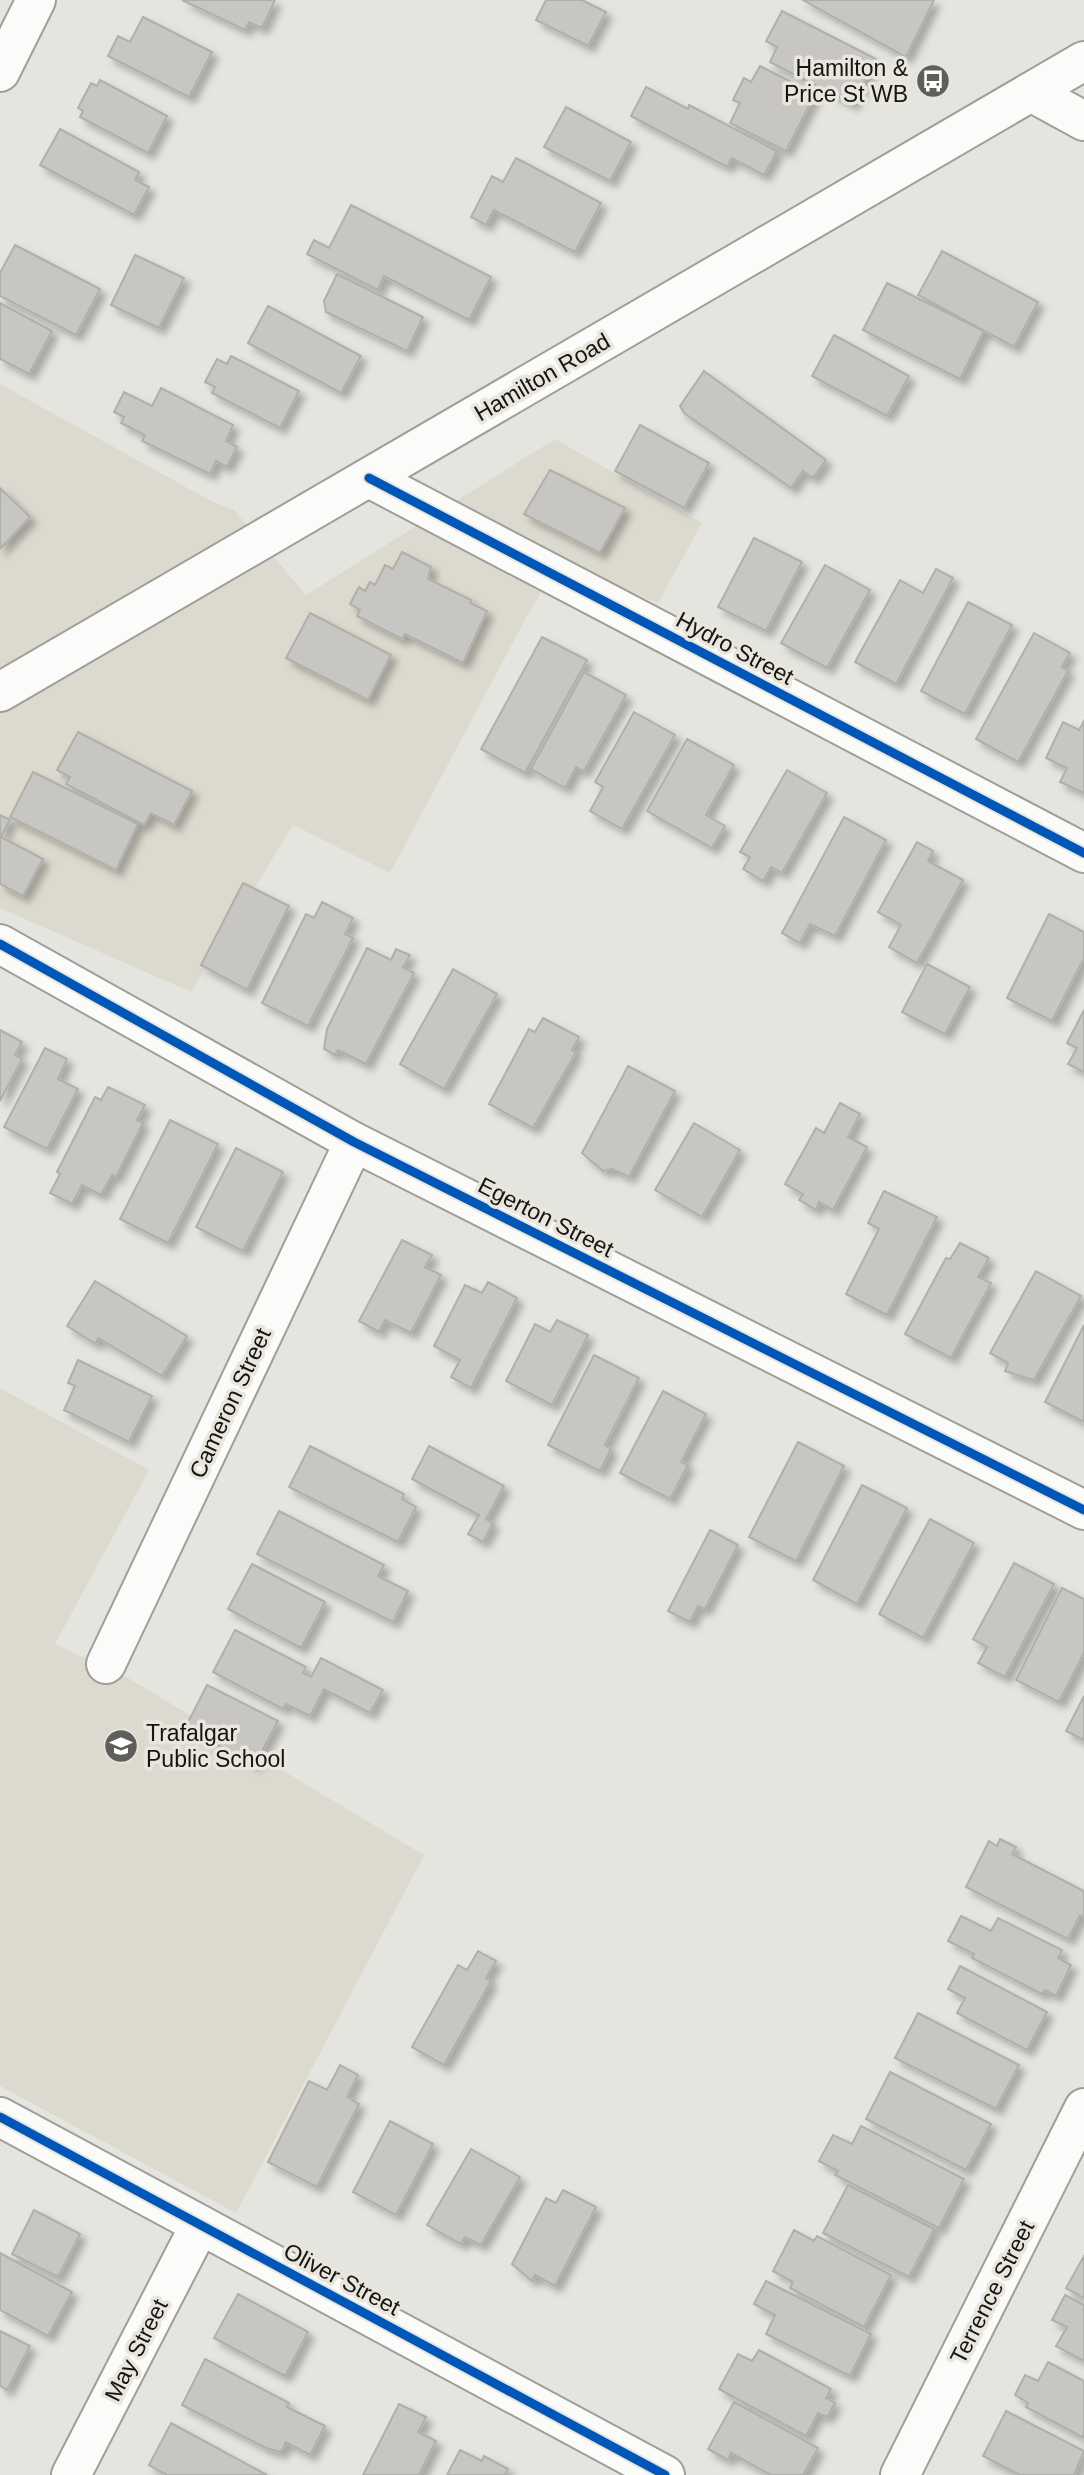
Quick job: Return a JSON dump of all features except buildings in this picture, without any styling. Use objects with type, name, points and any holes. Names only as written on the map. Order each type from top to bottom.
[{"type":"street","points":[[0,72],[36,0]]},
{"type":"street","name":"Hamilton Road","points":[[0,692],[1084,61]]},
{"type":"street","points":[[1031,92],[1084,121]]},
{"type":"street","name":"Hydro Street","points":[[369,478],[1084,853]]},
{"type":"street","name":"Egerton Street","points":[[0,944],[354,1142],[1084,1510]]},
{"type":"street","name":"Cameron Street","points":[[106,1664],[354,1142]]},
{"type":"street","name":"Terrence Street","points":[[900,2475],[1084,2108]]},
{"type":"street","name":"Oliver Street","points":[[0,2117],[665,2475]]},
{"type":"street","name":"May Street","points":[[71,2475],[201,2225]]},
{"type":"shaded area","points":[[0,384],[211,501],[234,510],[306,595],[555,439],[702,523],[658,603],[558,562],[390,873],[293,825],[191,992],[0,908]]},
{"type":"shaded area","name":"Trafalgar Public School","points":[[0,1388],[149,1470],[55,1644],[128,1678],[424,1855],[236,2213],[0,2086]]},
{"type":"cycle path","points":[[369,478],[1084,853]]},
{"type":"cycle path","points":[[0,944],[354,1142],[1084,1510]]},
{"type":"cycle path","points":[[0,2117],[665,2475]]},
{"type":"place","name":"Hamilton & Price St WB","points":[[933,81]]},
{"type":"place","name":"Trafalgar Public School","points":[[121,1746]]}]
